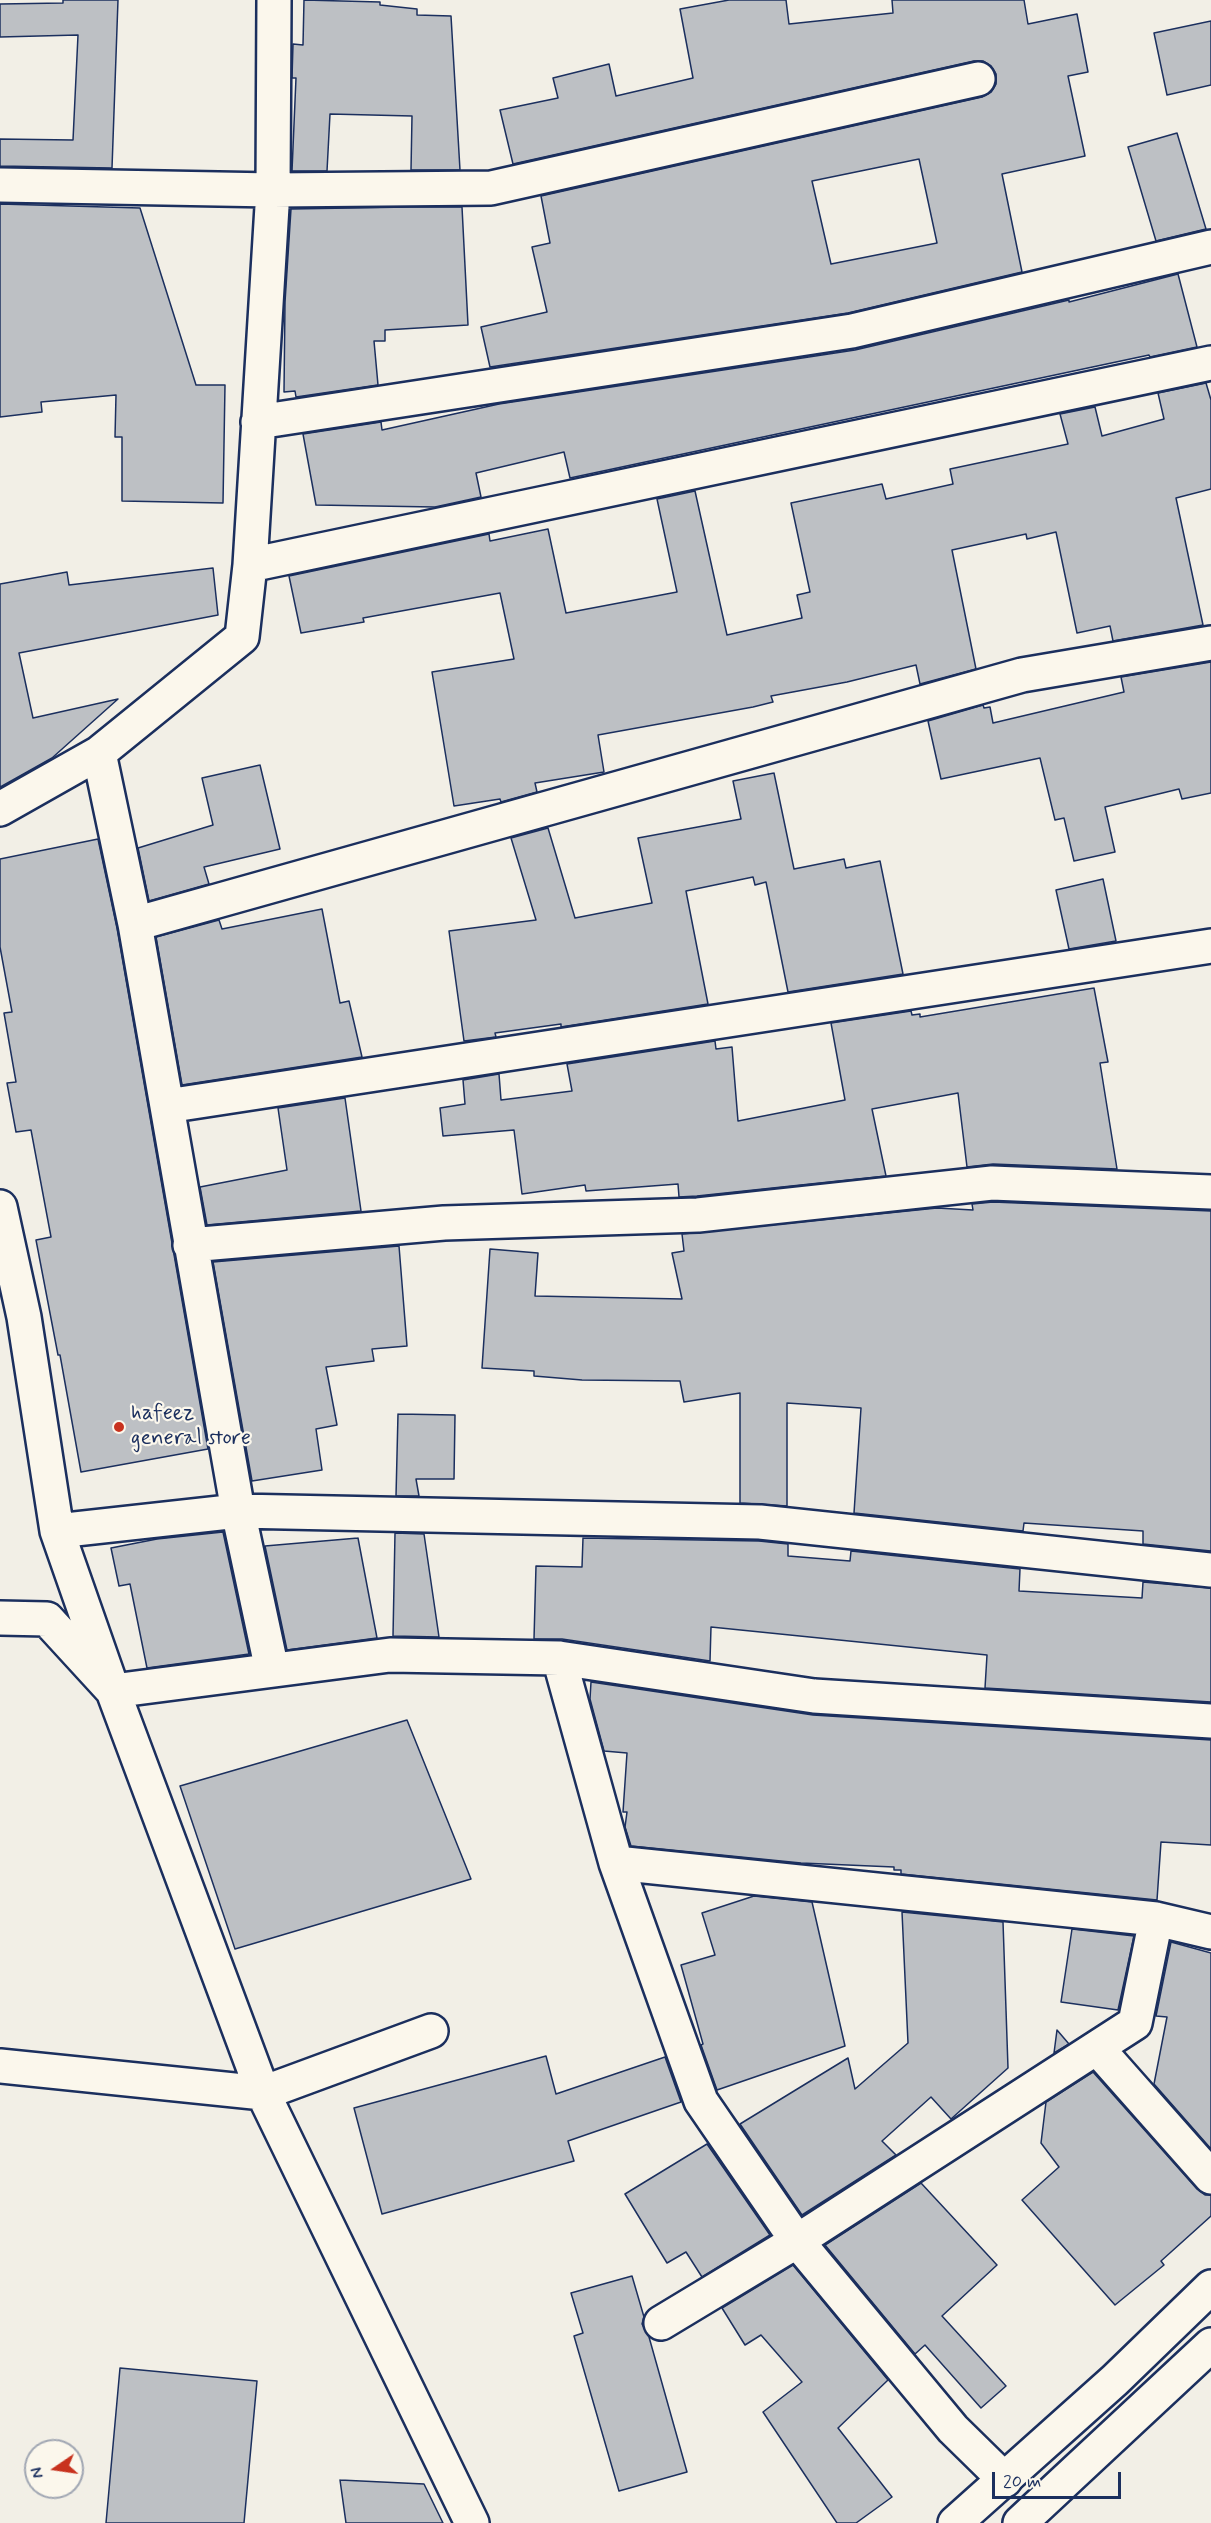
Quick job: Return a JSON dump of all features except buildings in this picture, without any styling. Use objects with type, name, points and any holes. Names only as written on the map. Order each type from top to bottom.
[{"type":"street","points":[[0,809],[99,753],[242,638],[250,565],[273,189],[273,0]]},
{"type":"street","points":[[0,185],[273,189],[491,188],[978,79]]},
{"type":"street","points":[[258,422],[852,331],[1211,247]]},
{"type":"street","points":[[250,565],[1211,363]]},
{"type":"street","points":[[135,924],[1022,675],[1211,643]]},
{"type":"street","points":[[99,753],[135,924],[238,1511],[272,1670]]},
{"type":"street","points":[[167,1106],[1211,946]]},
{"type":"street","points":[[190,1245],[444,1223],[698,1215],[992,1183],[1211,1192]]},
{"type":"street","points":[[0,1207],[24,1317],[57,1532],[113,1691],[263,2093],[472,2523]]},
{"type":"street","points":[[57,1532],[238,1511],[760,1522],[1211,1570]]},
{"type":"street","points":[[0,1618],[47,1620],[113,1691]]},
{"type":"street","points":[[113,1691],[390,1655],[559,1658],[814,1696],[1211,1721]]},
{"type":"street","points":[[559,1658],[616,1863],[701,2101],[797,2241],[953,2429],[1005,2480]]},
{"type":"street","points":[[616,1863],[1156,1919],[1211,1932]]},
{"type":"street","points":[[660,2323],[797,2241],[1135,2023],[1156,1919]]},
{"type":"street","points":[[0,2066],[263,2093],[431,2031]]},
{"type":"street","points":[[1096,2048],[1211,2177]]},
{"type":"street","points":[[955,2523],[1114,2380],[1211,2287]]},
{"type":"street","points":[[1020,2523],[1211,2345]]},
{"type":"place","name":"hafeez general store","points":[[119,1427]]}]
